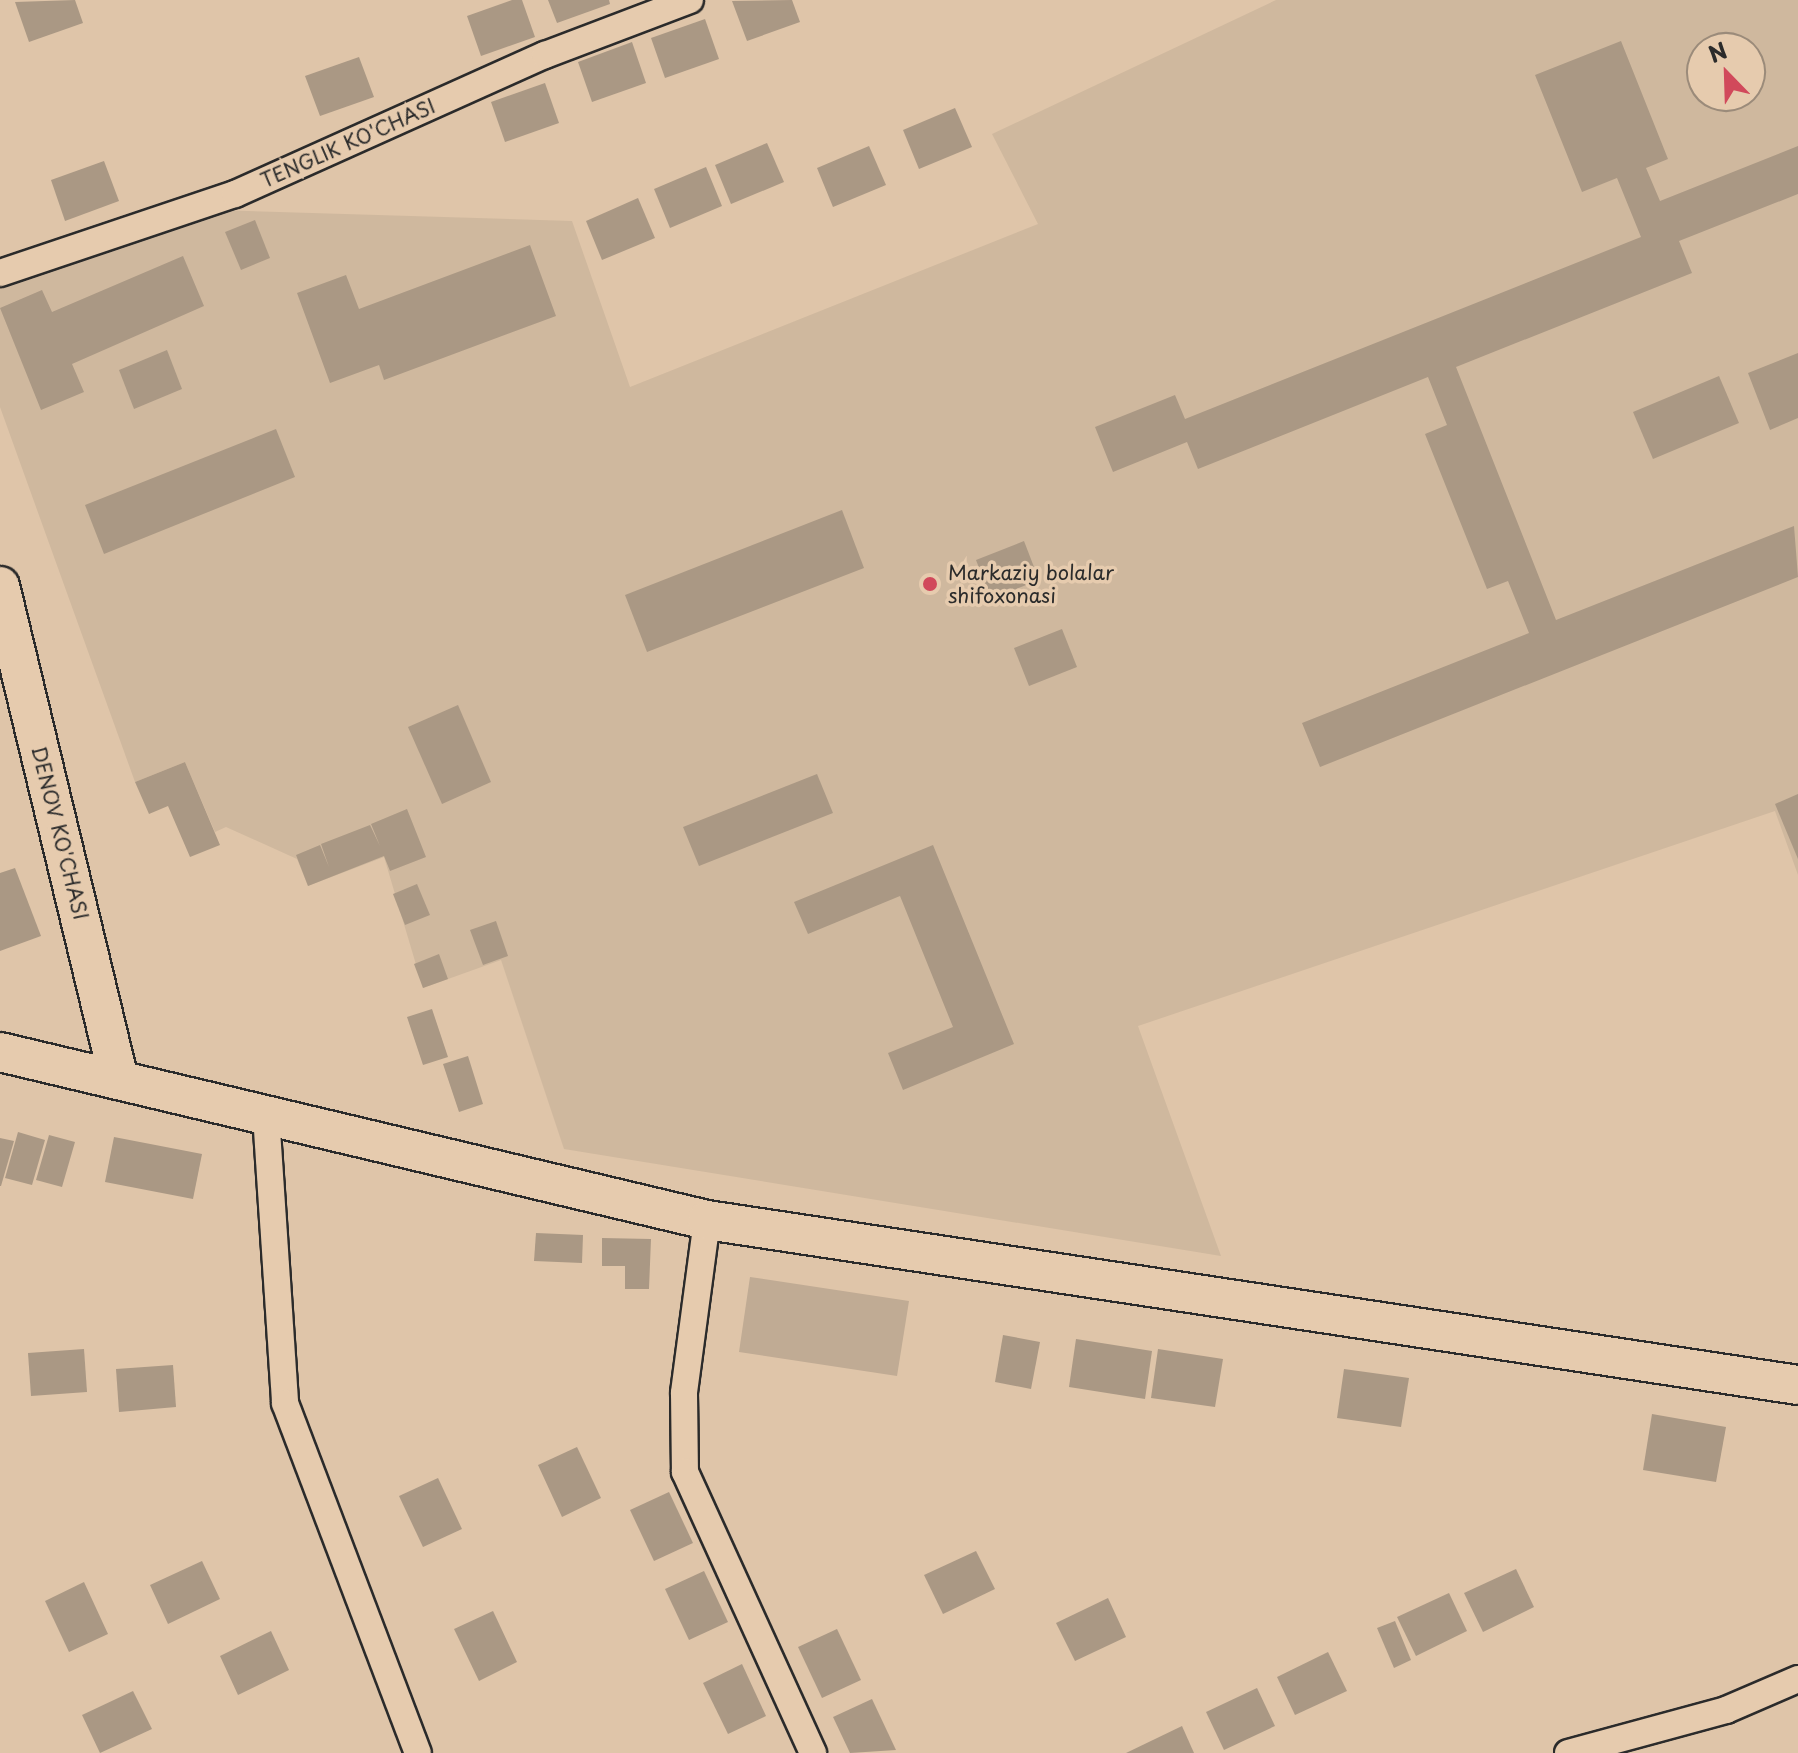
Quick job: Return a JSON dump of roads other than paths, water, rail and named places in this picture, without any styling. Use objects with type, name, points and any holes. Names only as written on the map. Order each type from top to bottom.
[{"type":"street","name":"TENGLIK KO'CHASI","points":[[0,273],[235,194],[545,55],[690,0]]},
{"type":"street","name":"DENOV KO'CHASI","points":[[0,586],[9,661],[119,1080]]},
{"type":"street","points":[[0,1052],[707,1220],[1798,1385]]},
{"type":"street","points":[[266,1115],[285,1403],[418,1753]]},
{"type":"street","points":[[707,1220],[684,1393],[685,1472],[813,1753]]},
{"type":"street","points":[[1568,1753],[1726,1710],[1798,1679]]},
{"type":"place","name":"Markaziy bolalar shifoxonasi","points":[[930,584]]}]
